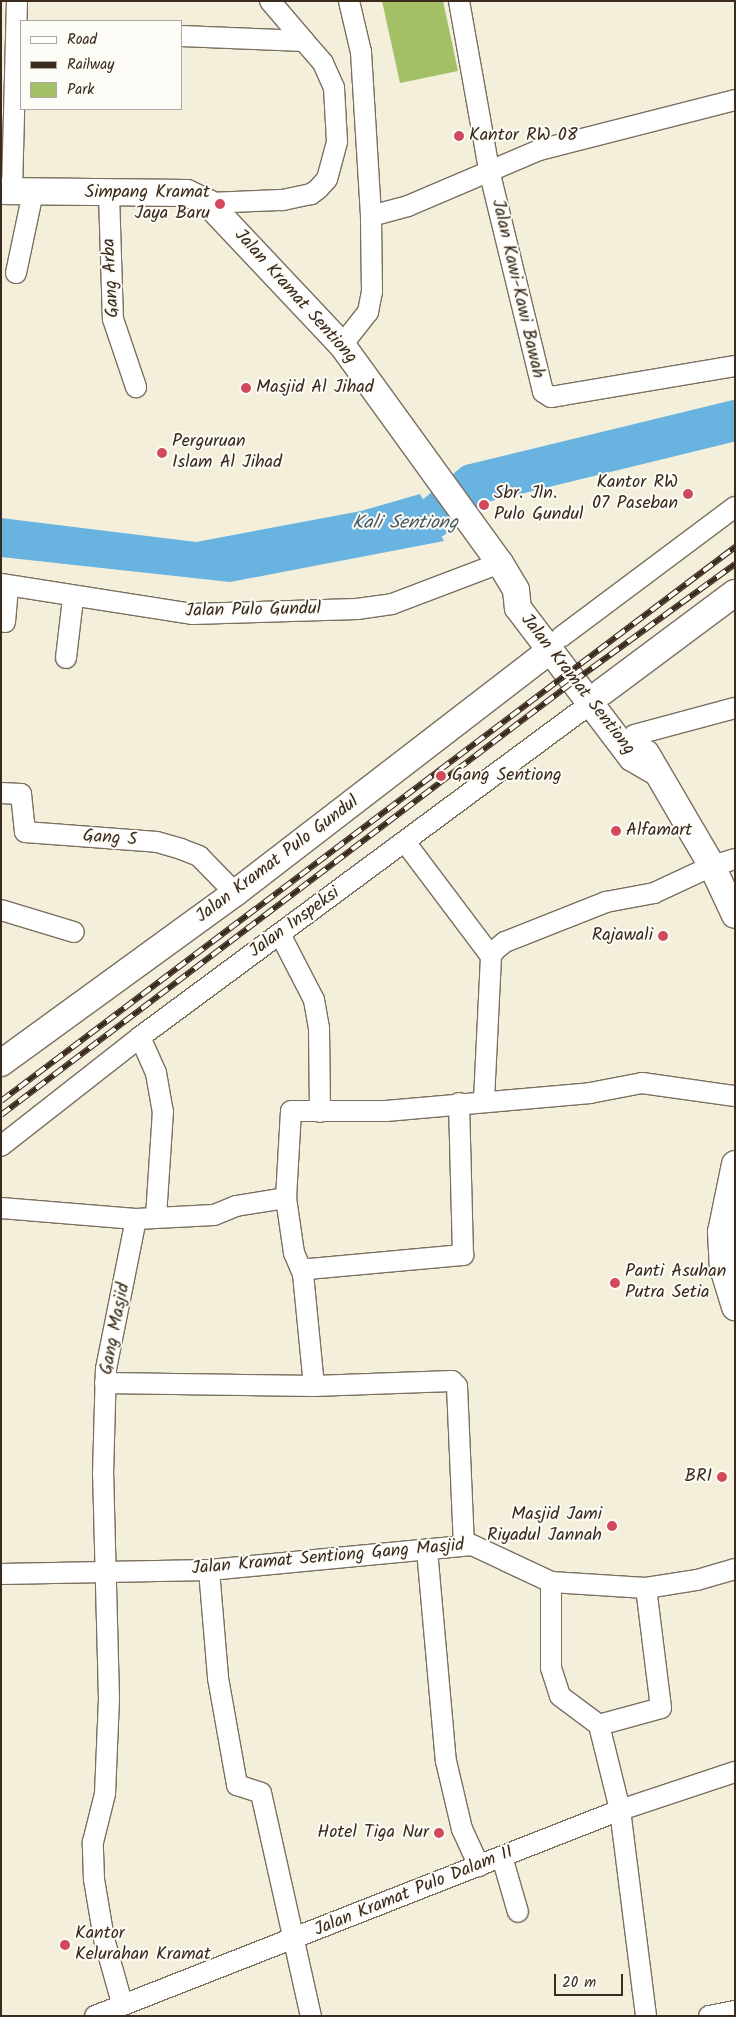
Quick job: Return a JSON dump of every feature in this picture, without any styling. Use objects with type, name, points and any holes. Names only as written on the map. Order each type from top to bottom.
[{"type":"street","points":[[16,273],[15,192],[19,28],[17,1]]},
{"type":"street","points":[[208,203],[282,200],[314,192],[327,179],[337,142],[334,88],[323,63],[270,1]]},
{"type":"street","points":[[342,345],[368,312],[372,292],[371,216],[361,52],[349,1]]},
{"type":"street","name":"Jalan Kawi-Kawi Bawah","points":[[459,1],[489,170],[544,392],[551,397],[564,396],[735,366]]},
{"type":"street","points":[[182,36],[304,41]]},
{"type":"street","points":[[371,216],[408,206],[539,150],[735,100]]},
{"type":"street","name":"Jalan Kramat Sentiong","points":[[15,192],[187,193],[208,203],[342,345],[500,563],[516,590],[518,608],[556,644],[596,698],[632,758],[653,770]]},
{"type":"street","name":"Gang Arba","points":[[109,194],[113,319],[136,387]]},
{"type":"street","points":[[556,644],[735,507]]},
{"type":"street","name":"Jalan Pulo Gundul","points":[[5,585],[73,598],[192,614],[357,609],[392,604],[500,563]]},
{"type":"street","points":[[5,585],[5,622]]},
{"type":"street","points":[[596,698],[735,593]]},
{"type":"street","points":[[66,658],[73,598]]},
{"type":"street","name":"Jalan Kramat Pulo Gundul","points":[[1,1063],[235,893],[556,644]]},
{"type":"street","name":"Jalan Kramat Sentiong","points":[[596,698],[634,735],[653,770],[723,862],[735,914]]},
{"type":"street","name":"Jalan Inspeksi","points":[[1,1146],[140,1037],[405,842],[596,698]]},
{"type":"street","points":[[634,735],[735,708]]},
{"type":"street","name":"Gang S","points":[[1,793],[21,794],[25,832],[157,842],[199,856],[235,893]]},
{"type":"street","points":[[405,842],[492,956]]},
{"type":"street","points":[[484,1100],[492,956],[505,942],[606,902],[654,893],[723,862]]},
{"type":"street","points":[[1,910],[74,932]]},
{"type":"street","points":[[280,934],[314,1000],[319,1028],[320,1112]]},
{"type":"street","points":[[140,1037],[156,1072],[163,1111],[156,1217]]},
{"type":"street","points":[[314,1386],[303,1274],[294,1253],[286,1198],[290,1112],[293,1110],[320,1112],[386,1111],[484,1100],[590,1092],[642,1083],[735,1096]]},
{"type":"street","points":[[303,1274],[310,1269],[461,1258],[462,1168],[459,1103]]},
{"type":"street","points":[[735,1164],[721,1232],[723,1268],[735,1307]]},
{"type":"street","points":[[1,1208],[136,1219],[214,1215],[226,1208],[286,1198]]},
{"type":"street","name":"Gang Masjid","points":[[122,2003],[104,1939],[94,1879],[93,1842],[105,1794],[109,1699],[105,1574],[105,1383],[136,1219]]},
{"type":"street","points":[[105,1383],[314,1386],[444,1381],[457,1386],[464,1545]]},
{"type":"street","name":"Jalan Kramat Sentiong Gang Masjid","points":[[1,1574],[105,1574],[209,1570],[464,1545],[480,1547],[551,1582],[646,1588],[696,1580],[735,1569]]},
{"type":"street","points":[[427,1550],[446,1761],[462,1829],[479,1866]]},
{"type":"street","points":[[209,1570],[218,1678],[237,1785],[261,1792],[296,1939],[311,2016]]},
{"type":"street","points":[[551,1582],[551,1668],[560,1696],[598,1725],[620,1810],[646,2016]]},
{"type":"street","points":[[598,1725],[661,1708],[646,1588]]},
{"type":"street","name":"Jalan Kramat Pulo Dalam II","points":[[95,2016],[122,2003],[296,1939],[620,1810],[735,1772]]},
{"type":"street","points":[[502,1857],[518,1912]]},
{"type":"street","points":[[709,2016],[735,2011]]},
{"type":"green space","points":[[382,1],[443,1],[458,71],[400,83]]},
{"type":"water","name":"Kali Sentiong","points":[[420,494],[444,541],[230,582],[1,557],[1,518],[196,542],[361,511]]},
{"type":"waterway","points":[[378,528],[433,517],[472,484],[735,420]]},
{"type":"railway","points":[[1,1101],[735,547]]},
{"type":"railway","points":[[1,1115],[574,681],[735,564]]},
{"type":"place","name":"Kantor RW 08","points":[[459,136]]},
{"type":"place","name":"Simpang Kramat Jaya Baru","points":[[220,204]]},
{"type":"place","name":"Masjid Al Jihad","points":[[246,388]]},
{"type":"place","name":"Perguruan Islam Al Jihad","points":[[162,453]]},
{"type":"place","name":"Kantor RW 07 Paseban","points":[[688,494]]},
{"type":"place","name":"Sbr. Jln. Pulo Gundul","points":[[484,505]]},
{"type":"place","name":"Gang Sentiong","points":[[441,776]]},
{"type":"place","name":"Alfamart","points":[[616,831]]},
{"type":"place","name":"Rajawali","points":[[663,936]]},
{"type":"place","name":"Panti Asuhan Putra Setia","points":[[615,1283]]},
{"type":"place","name":"BRI","points":[[722,1477]]},
{"type":"place","name":"Masjid Jami Riyadul Jannah","points":[[612,1526]]},
{"type":"place","name":"Hotel Tiga Nur","points":[[439,1833]]},
{"type":"place","name":"Kantor Kelurahan Kramat","points":[[65,1945]]}]
